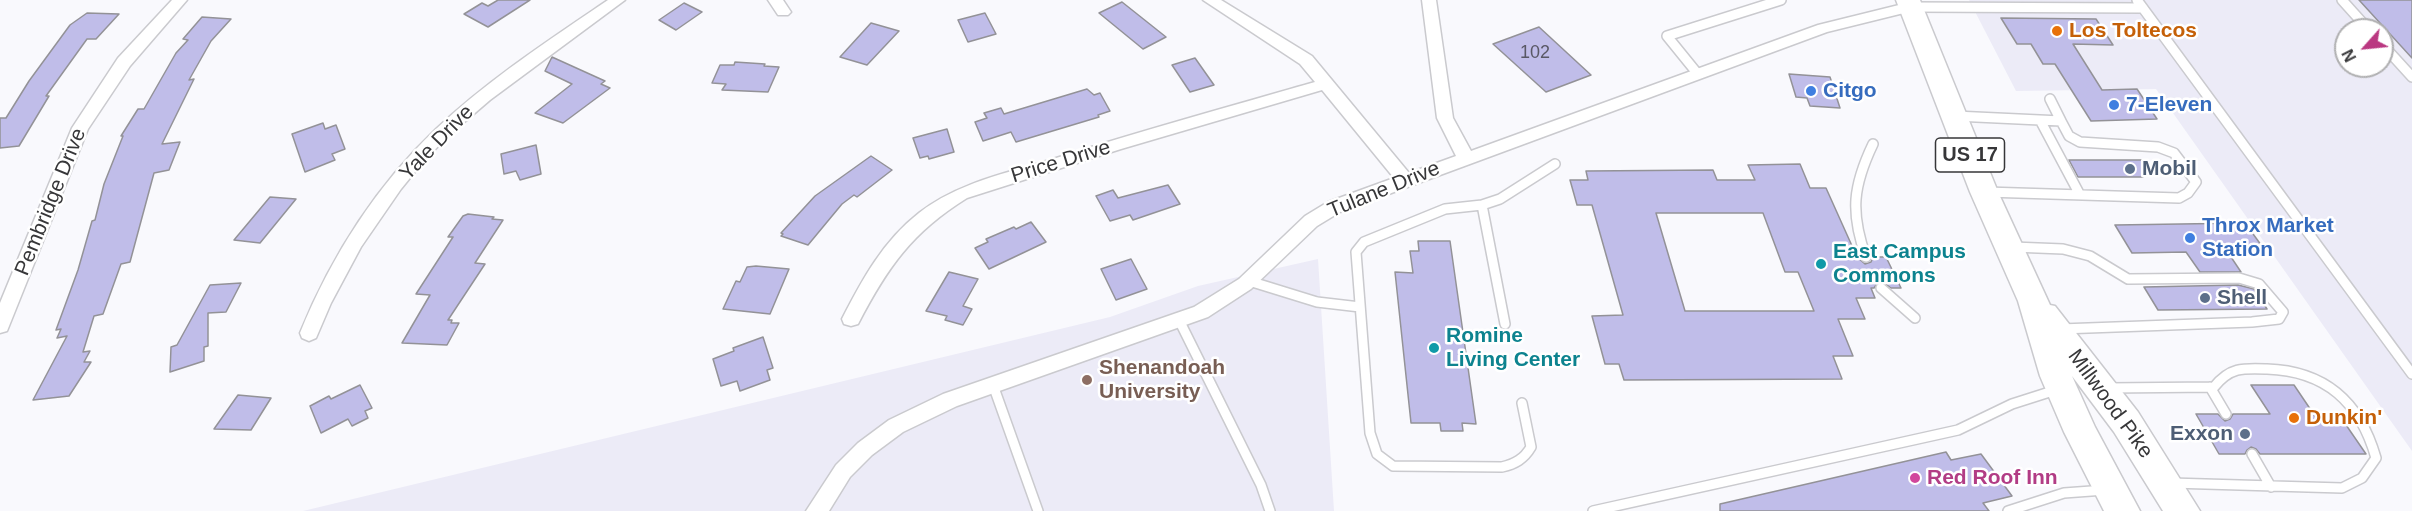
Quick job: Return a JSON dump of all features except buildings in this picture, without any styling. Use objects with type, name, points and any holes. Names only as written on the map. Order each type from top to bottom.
[{"type":"highway","name":"Millwood Pike","points":[[1910,4],[1984,192],[2033,301],[2062,389],[2117,501]]},
{"type":"highway","name":"Millwood Pike","points":[[2033,301],[2101,388],[2166,483],[2182,511]]},
{"type":"street","name":"Pembridge Drive","points":[[0,326],[80,128],[124,62],[180,0]]},
{"type":"street","name":"Yale Drive","points":[[309,333],[323,296],[346,253],[369,220],[431,144],[500,84],[618,0]]},
{"type":"street","points":[[1210,0],[1306,60],[1404,179]]},
{"type":"street","points":[[1429,0],[1445,118],[1466,158]]},
{"type":"street","name":"Tulane Drive","points":[[817,511],[843,471],[865,449],[896,426],[950,400],[1202,312],[1249,281],[1311,220],[1334,207],[1404,179],[1823,28],[1910,4]]},
{"type":"street","name":"Price Drive","points":[[851,318],[867,284],[917,222],[961,194],[1114,145],[1326,84]]},
{"type":"lane","points":[[1697,73],[1667,36],[1781,0]]},
{"type":"lane","points":[[2342,0],[2358,18]]},
{"type":"lane","points":[[1910,4],[2140,4],[2412,374]]},
{"type":"lane","points":[[2394,57],[2412,77]]},
{"type":"lane","points":[[1984,192],[2179,198],[2188,193],[2196,182],[2174,153],[2158,147],[2080,142],[2069,136],[2050,99]]},
{"type":"lane","points":[[1955,116],[2061,121]]},
{"type":"lane","points":[[2040,120],[2080,195]]},
{"type":"lane","points":[[1866,257],[1858,235],[1856,208],[1858,178],[1873,144]]},
{"type":"lane","points":[[1522,403],[1531,447],[1525,458],[1515,464],[1502,467],[1393,466],[1377,454],[1370,433],[1356,252],[1364,242],[1445,209],[1482,205],[1500,199],[1555,164]]},
{"type":"lane","points":[[1482,205],[1505,324]]},
{"type":"lane","points":[[2009,246],[2063,249],[2090,256],[2128,279],[2239,278],[2259,284],[2283,312],[2279,319],[2252,322],[2055,329]]},
{"type":"lane","points":[[1249,281],[1301,301],[1335,307],[1360,307]]},
{"type":"lane","points":[[1881,288],[1915,318]]},
{"type":"lane","points":[[1179,320],[1261,485],[1270,511]]},
{"type":"lane","points":[[2101,388],[2214,387],[2224,372],[2242,367],[2294,371],[2323,382],[2355,410],[2372,439],[2376,458],[2362,478],[2342,488],[2166,483]]},
{"type":"lane","points":[[993,385],[1038,511]]},
{"type":"lane","points":[[2210,387],[2226,414]]},
{"type":"lane","points":[[1593,511],[1958,430],[2012,404],[2062,389]]},
{"type":"lane","points":[[2252,454],[2271,487]]},
{"type":"lane","points":[[2008,511],[2064,493],[2117,501]]},
{"type":"shaded area","points":[[1969,0],[2412,0],[2412,451],[2156,89],[2016,91]]},
{"type":"shaded area","name":"Shenandoah University","points":[[1318,259],[1334,511],[303,511],[1110,317],[1198,286]]},
{"type":"place","name":"Los Toltecos","points":[[2057,31]]},
{"type":"place","name":"Citgo","points":[[1811,91]]},
{"type":"place","name":"7-Eleven","points":[[2114,105]]},
{"type":"place","name":"Mobil","points":[[2130,169]]},
{"type":"place","name":"Throx Market Station","points":[[2190,238]]},
{"type":"place","name":"East Campus Commons","points":[[1821,264]]},
{"type":"place","name":"Shell","points":[[2205,298]]},
{"type":"place","name":"Romine Living Center","points":[[1434,348]]},
{"type":"place","name":"Shenandoah University","points":[[1087,380]]},
{"type":"place","name":"Dunkin'","points":[[2294,418]]},
{"type":"place","name":"Exxon","points":[[2245,434]]},
{"type":"place","name":"Red Roof Inn","points":[[1915,478]]}]
